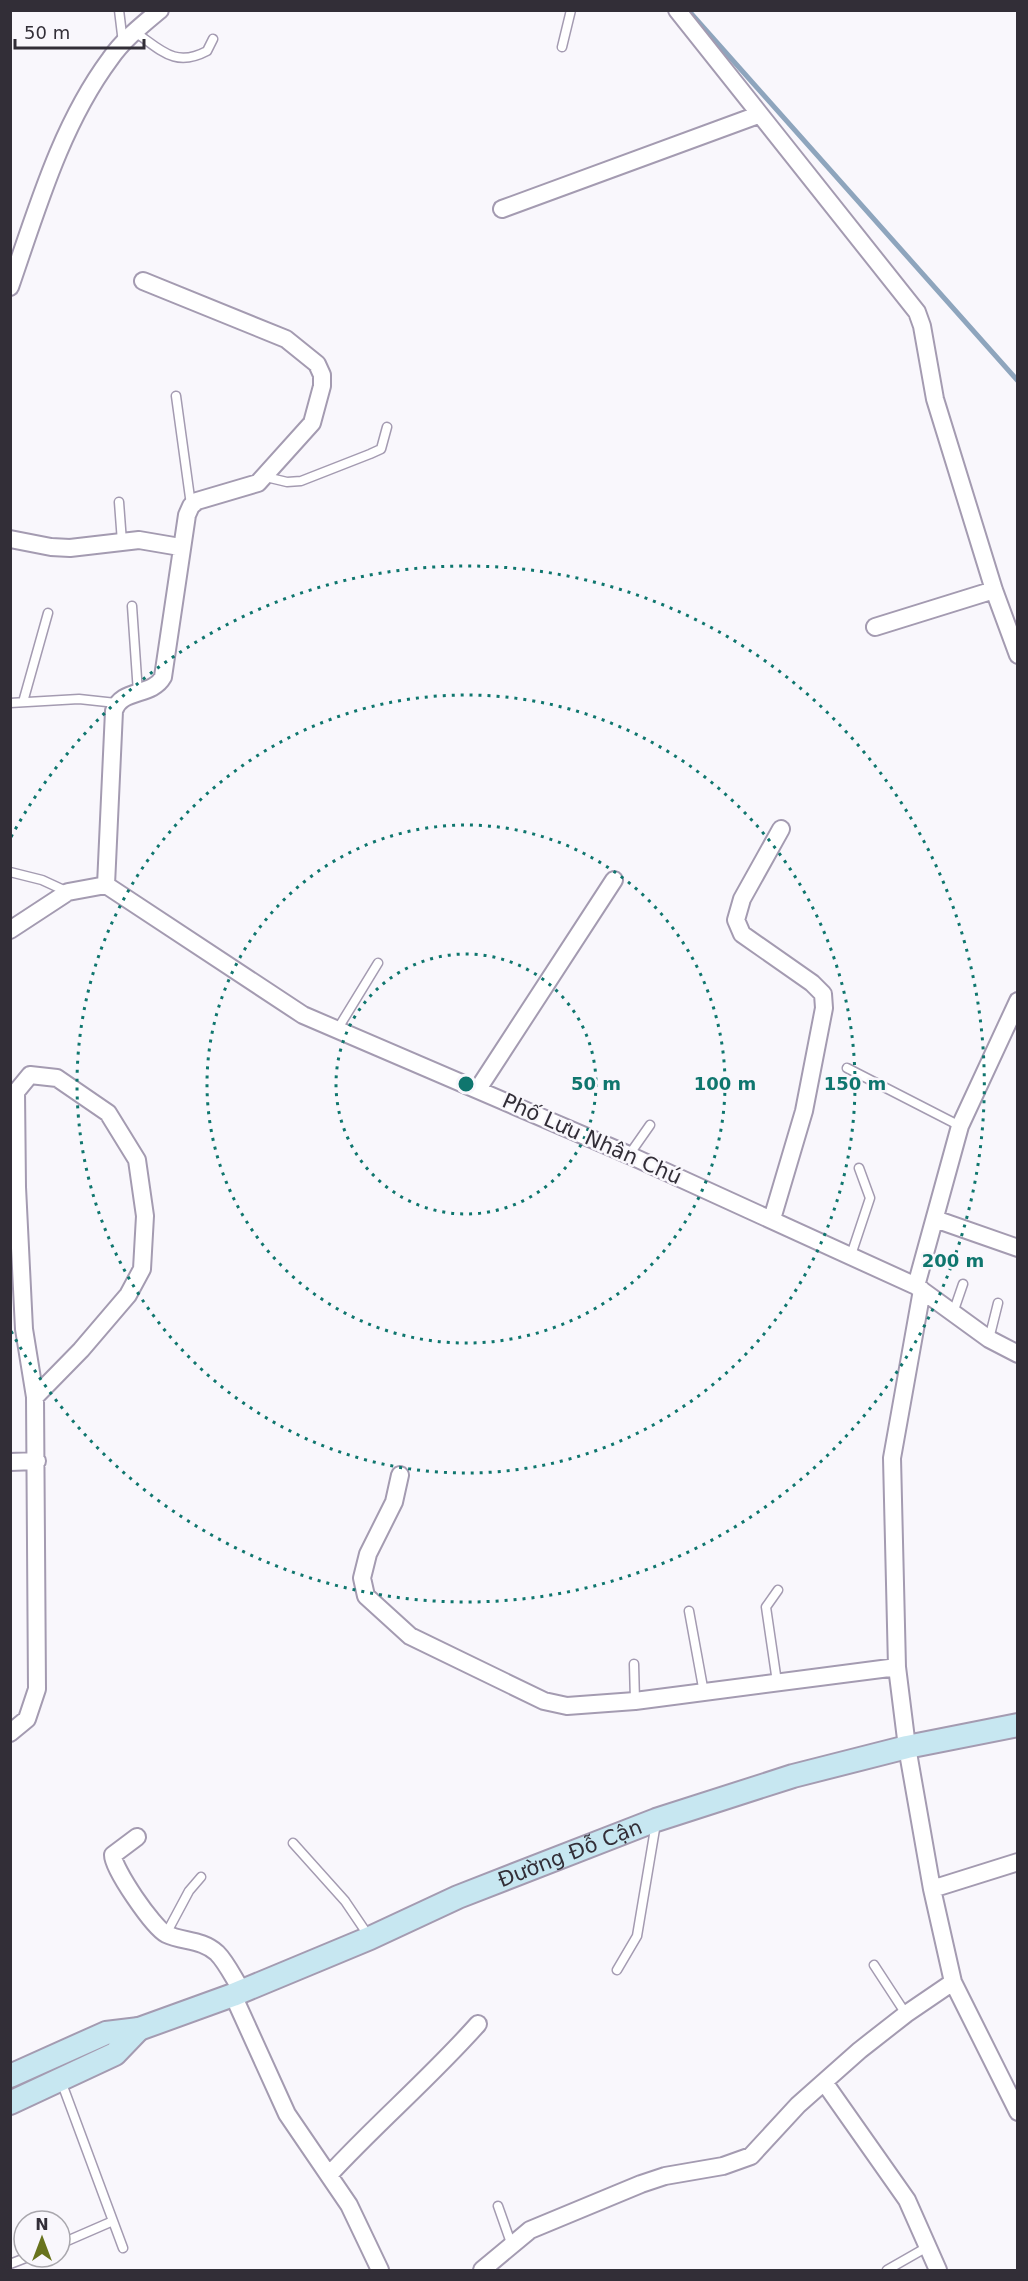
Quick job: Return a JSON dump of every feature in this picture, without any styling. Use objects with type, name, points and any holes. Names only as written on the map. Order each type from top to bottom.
[{"type":"main road","name":"Đường Đỗ Cận","points":[[10,2076],[106,2033],[139,2029],[238,1993],[370,1938],[458,1897],[656,1820],[793,1776],[907,1747],[1017,1725]]},
{"type":"main road","name":"Đường Đỗ Cận","points":[[10,2103],[115,2054],[139,2029]]},
{"type":"street","points":[[10,287],[53,164],[95,80],[123,44],[160,10]]},
{"type":"street","points":[[677,10],[758,115],[917,312],[922,326],[935,399],[994,590],[1015,634],[1017,655]]},
{"type":"street","points":[[502,209],[758,115]]},
{"type":"street","points":[[10,930],[68,892],[106,885],[106,836],[116,703],[123,697],[154,687],[163,677],[180,547],[191,506],[197,501],[258,483],[266,477],[283,452],[307,431],[312,423],[322,386],[322,375],[317,364],[286,339],[143,281]]},
{"type":"street","points":[[10,539],[29,544],[70,548],[154,541],[180,547]]},
{"type":"street","points":[[875,627],[994,590]]},
{"type":"street","points":[[772,1219],[804,1111],[824,1008],[823,994],[812,983],[742,934],[736,920],[742,899],[781,829]]},
{"type":"street","points":[[478,1089],[614,880]]},
{"type":"street","name":"Phố Lưu Nhân Chú","points":[[106,885],[303,1015],[629,1155],[851,1255],[919,1288],[989,1339],[1017,1354]]},
{"type":"street","points":[[1017,1001],[960,1126],[919,1288],[892,1458],[897,1666],[907,1747],[932,1889],[953,1982],[1017,2112]]},
{"type":"street","points":[[10,1733],[27,1719],[37,1689],[35,1397],[17,1329],[14,1187],[16,1092],[30,1075],[57,1078],[108,1113],[137,1160],[145,1216],[142,1269],[128,1295],[81,1350],[35,1397]]},
{"type":"street","points":[[935,1219],[1017,1248]]},
{"type":"street","points":[[10,1462],[37,1461]]},
{"type":"street","points":[[400,1475],[394,1502],[368,1554],[362,1578],[366,1596],[410,1636],[544,1701],[567,1706],[635,1701],[704,1694],[897,1666]]},
{"type":"street","points":[[137,1837],[113,1855],[113,1862],[157,1928],[166,1934],[204,1943],[217,1953],[238,1993],[287,2114],[349,2205],[380,2271]]},
{"type":"street","points":[[932,1889],[1017,1862]]},
{"type":"street","points":[[482,2271],[512,2243],[530,2230],[641,2184],[665,2176],[723,2166],[751,2156],[798,2105],[824,2082],[906,2014],[953,1982]]},
{"type":"street","points":[[329,2175],[368,2132],[443,2064],[478,2024]]},
{"type":"street","points":[[824,2082],[907,2200],[938,2271]]},
{"type":"lane","points":[[118,10],[123,44]]},
{"type":"lane","points":[[562,47],[571,10]]},
{"type":"lane","points":[[135,32],[167,55],[183,60],[207,51],[213,39]]},
{"type":"lane","points":[[176,396],[191,506]]},
{"type":"lane","points":[[266,477],[287,482],[301,481],[370,454],[381,449],[387,427]]},
{"type":"lane","points":[[119,502],[122,542]]},
{"type":"lane","points":[[132,606],[138,693]]},
{"type":"lane","points":[[23,702],[48,613]]},
{"type":"lane","points":[[10,703],[79,699],[116,703]]},
{"type":"lane","points":[[10,872],[42,880],[68,892]]},
{"type":"lane","points":[[337,1030],[378,963]]},
{"type":"lane","points":[[847,1068],[960,1126]]},
{"type":"lane","points":[[629,1155],[650,1125]]},
{"type":"lane","points":[[851,1255],[870,1198],[859,1168]]},
{"type":"lane","points":[[953,1313],[963,1284]]},
{"type":"lane","points":[[989,1339],[998,1303]]},
{"type":"lane","points":[[777,1682],[766,1607],[778,1590]]},
{"type":"lane","points":[[689,1611],[704,1694]]},
{"type":"lane","points":[[634,1664],[635,1701]]},
{"type":"lane","points":[[617,1970],[637,1936],[656,1820]]},
{"type":"lane","points":[[293,1843],[345,1901],[370,1938]]},
{"type":"lane","points":[[166,1934],[189,1891],[201,1877]]},
{"type":"lane","points":[[874,1965],[906,2014]]},
{"type":"lane","points":[[61,2081],[123,2248]]},
{"type":"lane","points":[[498,2206],[512,2243]]},
{"type":"lane","points":[[72,2239],[113,2221]]},
{"type":"lane","points":[[887,2271],[929,2246]]},
{"type":"waterway","points":[[688,10],[1018,381]]}]
